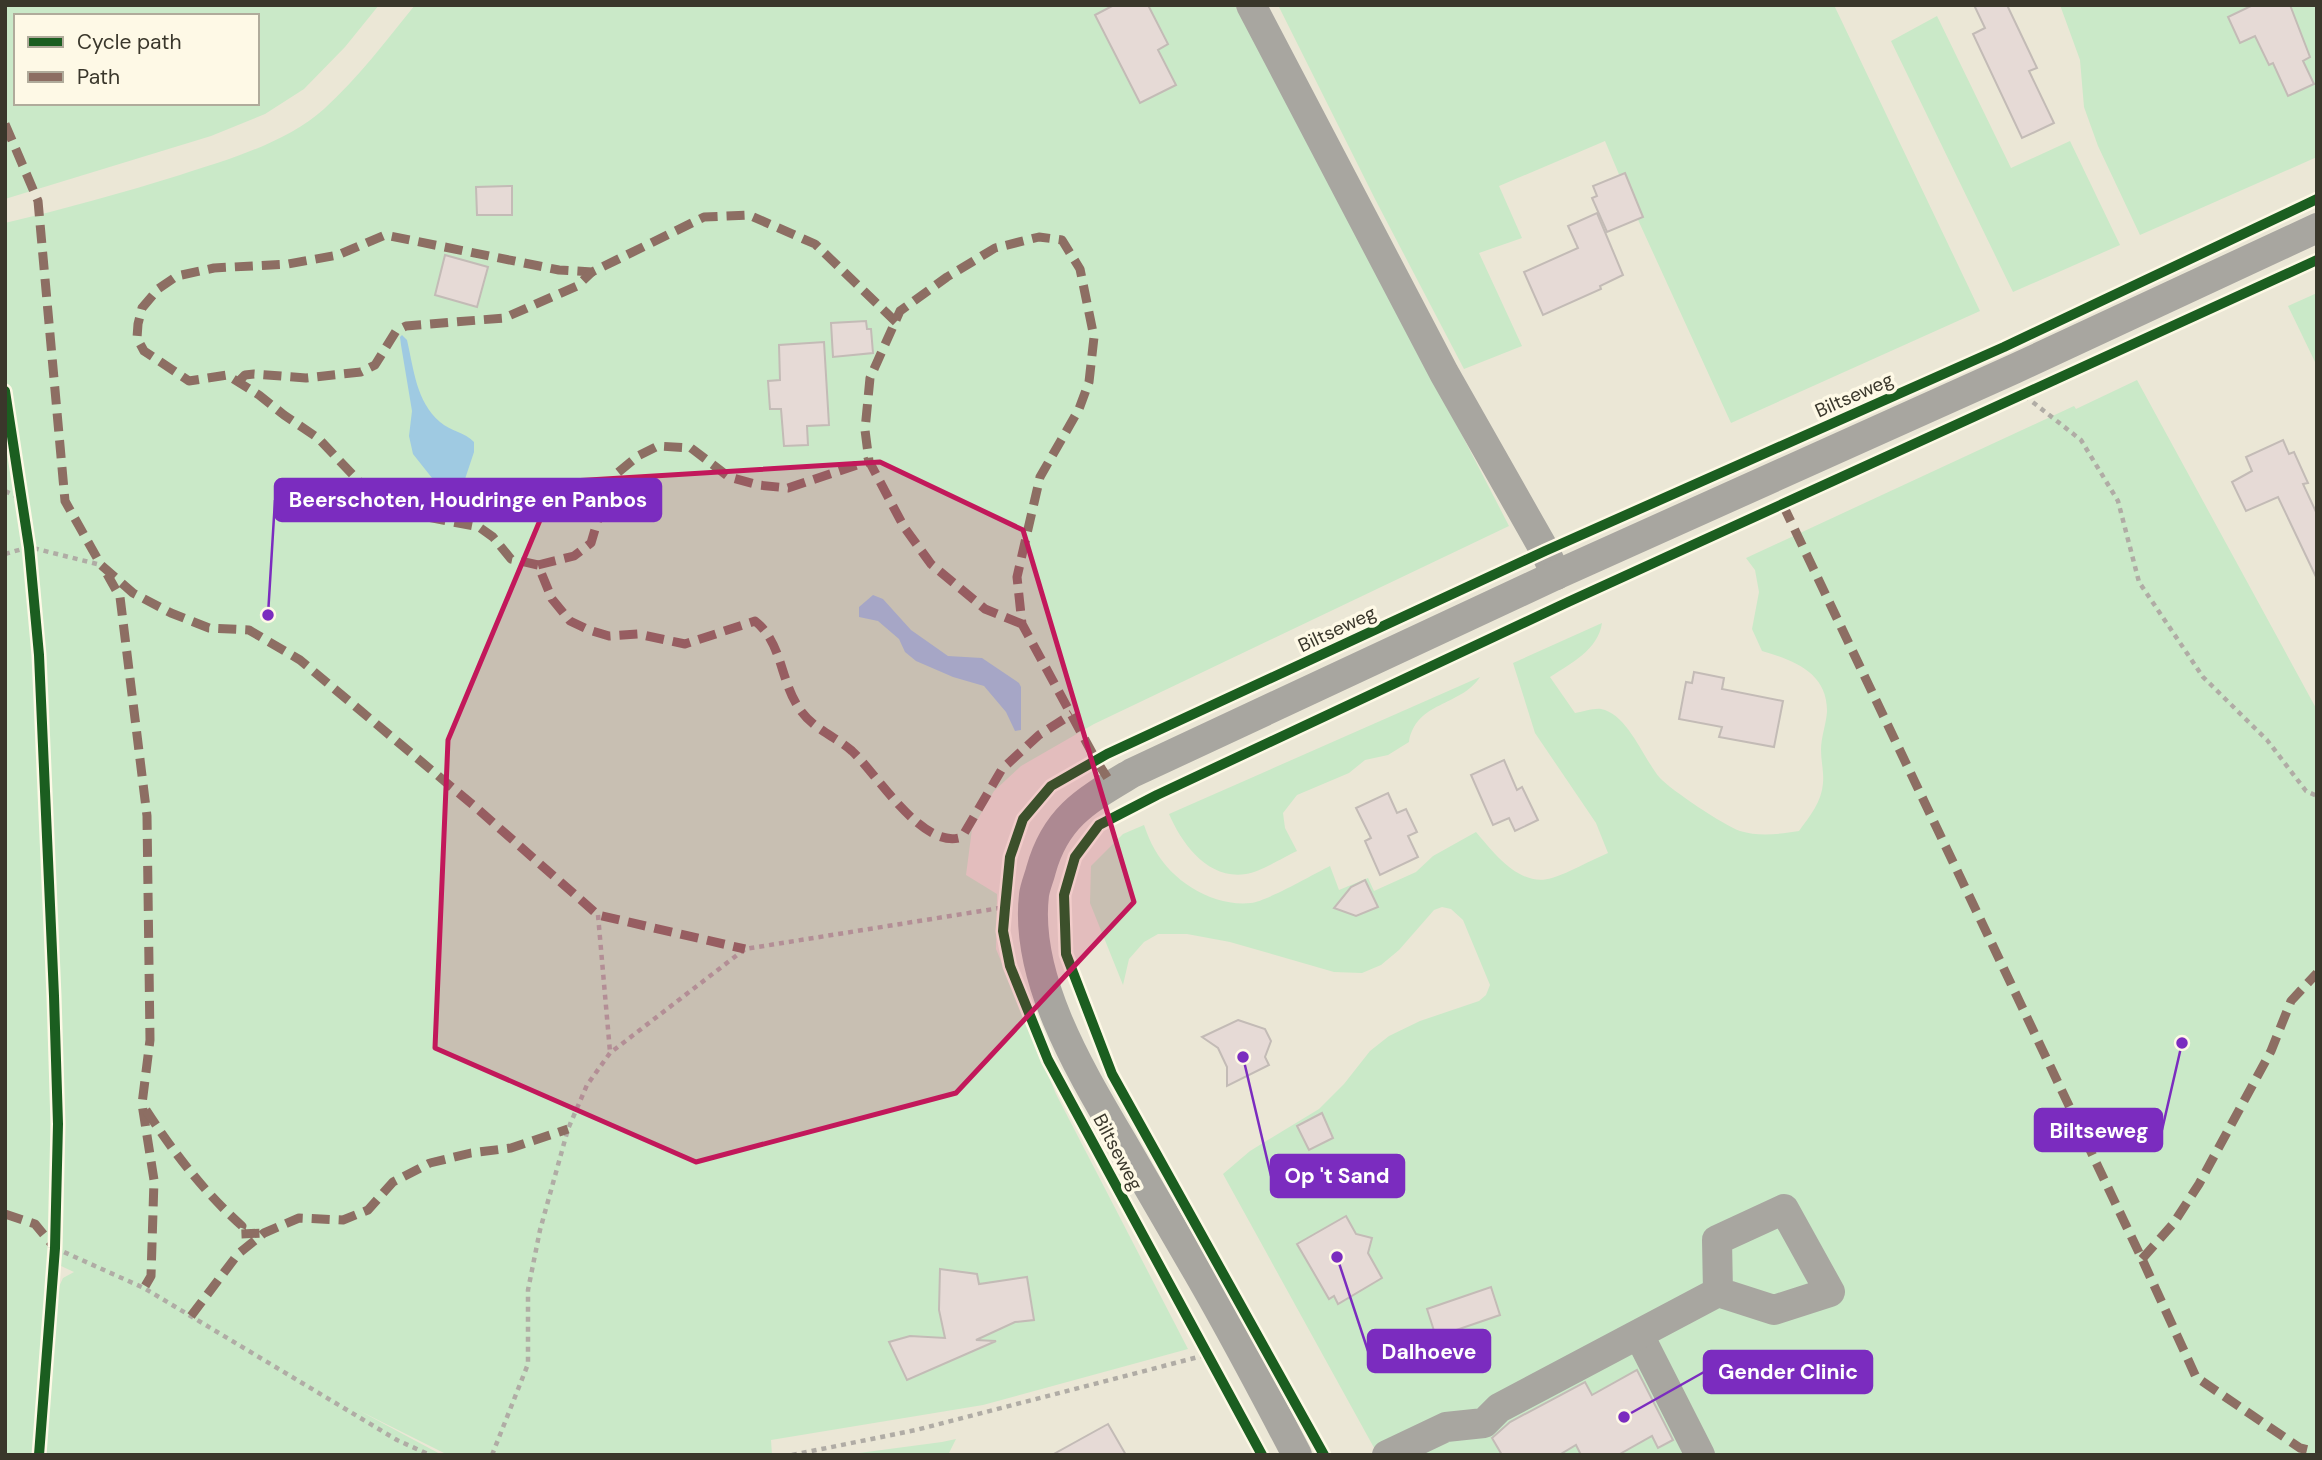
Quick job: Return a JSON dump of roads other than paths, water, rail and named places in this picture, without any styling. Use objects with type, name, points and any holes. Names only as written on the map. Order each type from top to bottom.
[{"type":"street","points":[[1251,5],[1444,373],[1556,575]]},
{"type":"street","name":"Biltseweg","points":[[1297,1455],[1237,1339],[1092,1090],[1054,1012],[1041,970],[1035,930],[1020,895],[1061,825],[1089,799],[1132,773],[1556,575],[2014,369],[2317,228]]},
{"type":"street","points":[[1387,1455],[1446,1427],[1484,1423],[1499,1408],[1718,1292]]},
{"type":"street","points":[[1639,1335],[1700,1455]]},
{"type":"water","points":[[402,335],[407,340],[421,395],[432,414],[448,428],[474,442],[474,452],[462,488],[455,492],[447,492],[436,483],[413,454],[409,436],[412,411],[401,345]]},
{"type":"water","points":[[873,595],[883,599],[911,630],[948,656],[982,658],[1019,683],[1021,730],[1015,731],[1006,712],[984,686],[953,677],[916,661],[905,652],[899,639],[878,621],[859,617],[859,607]]},
{"type":"place","name":"Beerschoten, Houdringe en Panbos","points":[[268,615]]},
{"type":"place","name":"Biltseweg","points":[[2182,1043]]},
{"type":"place","name":"Op 't Sand","points":[[1243,1057]]},
{"type":"place","name":"Dalhoeve","points":[[1337,1257]]},
{"type":"place","name":"Gender Clinic","points":[[1624,1417]]}]
